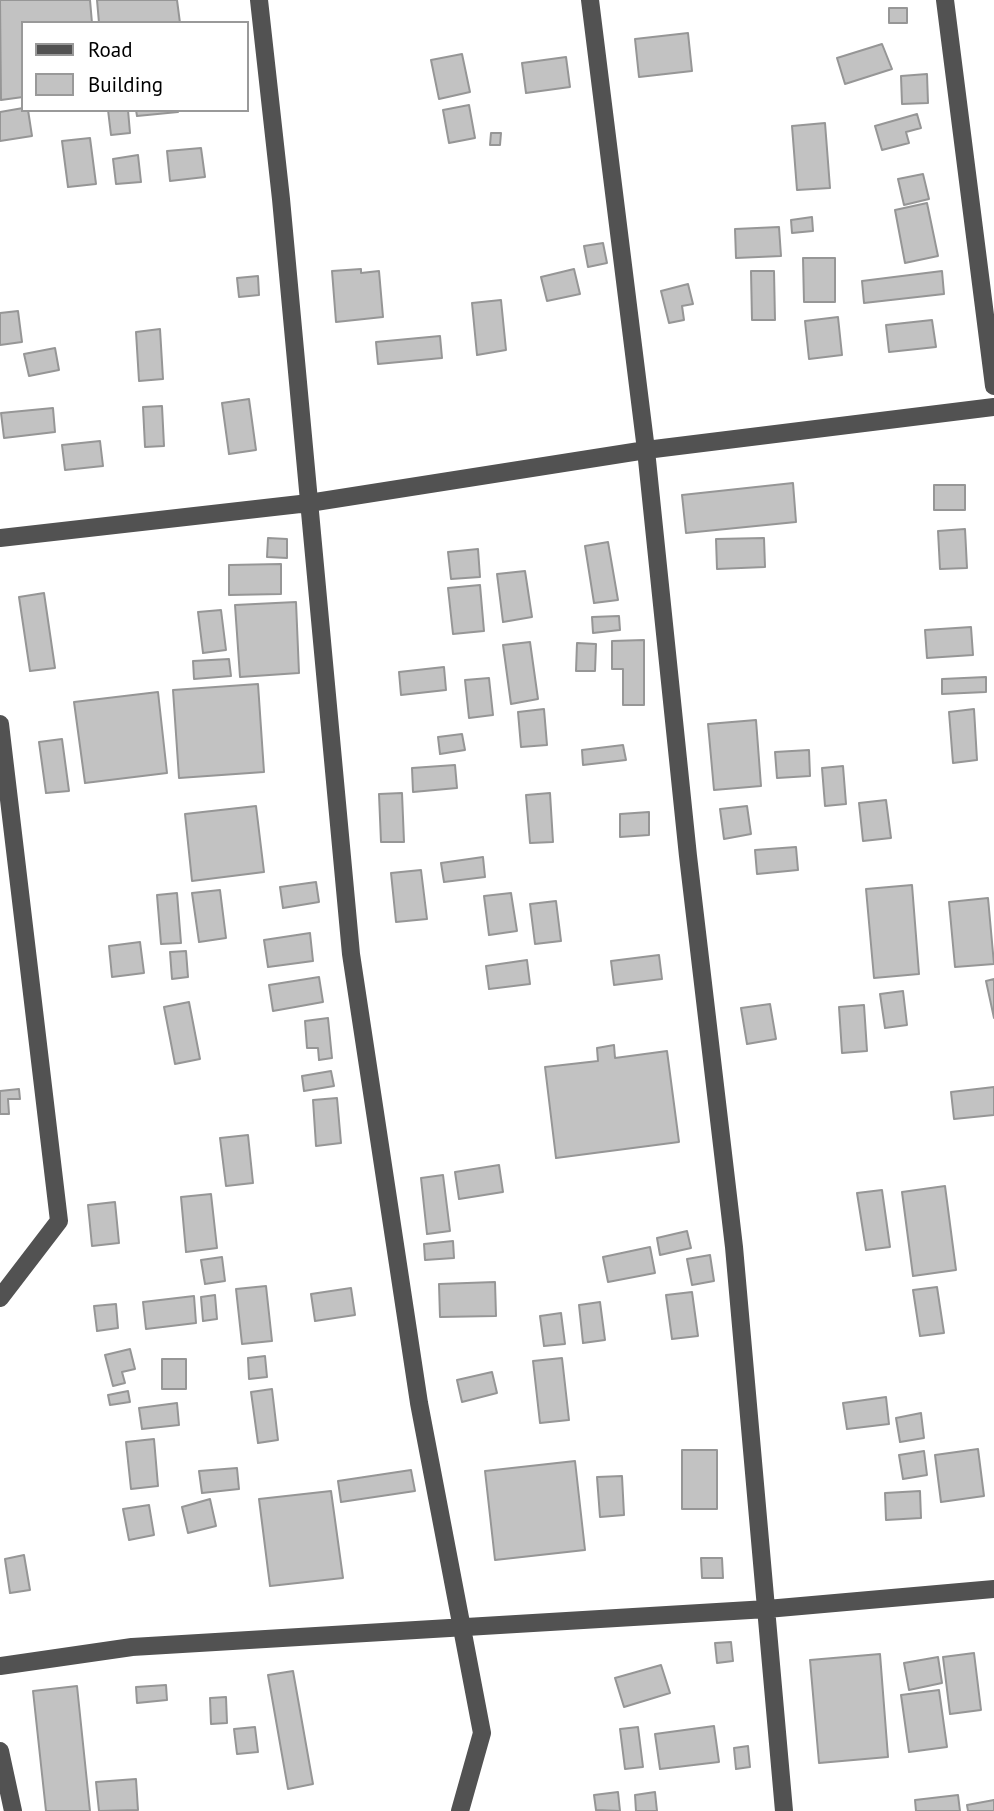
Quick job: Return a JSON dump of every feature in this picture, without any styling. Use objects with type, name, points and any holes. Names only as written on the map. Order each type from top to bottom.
[{"type":"street","points":[[259,0],[351,954],[418,1403],[482,1733],[460,1811]]},
{"type":"street","points":[[590,0],[646,450],[688,856],[734,1247],[783,1811]]},
{"type":"street","points":[[945,0],[994,386]]},
{"type":"street","points":[[0,538],[309,503],[646,450],[994,407]]},
{"type":"street","points":[[0,724],[59,1222],[0,1298]]},
{"type":"street","points":[[0,1666],[132,1647],[767,1609],[994,1589]]},
{"type":"street","points":[[0,1751],[13,1811]]},
{"type":"building","points":[[0,0],[90,0],[92,21],[21,21],[21,97],[1,100]]},
{"type":"building","points":[[97,0],[177,0],[180,21],[99,21]]},
{"type":"building","points":[[889,8],[907,8],[907,23],[889,23]]},
{"type":"building","points":[[688,33],[692,71],[639,77],[635,39]]},
{"type":"building","points":[[882,44],[892,69],[845,84],[837,58]]},
{"type":"building","points":[[462,54],[470,92],[439,99],[431,60]]},
{"type":"building","points":[[566,57],[570,87],[526,93],[522,63]]},
{"type":"building","points":[[927,74],[928,103],[902,104],[901,76]]},
{"type":"building","points":[[469,105],[475,138],[449,143],[443,110]]},
{"type":"building","points":[[21,108],[21,112],[28,112],[32,136],[0,141],[0,112]]},
{"type":"building","points":[[108,112],[128,112],[130,133],[111,135]]},
{"type":"building","points":[[136,112],[178,112],[137,116]]},
{"type":"building","points":[[917,114],[921,128],[906,132],[909,143],[882,150],[875,126]]},
{"type":"building","points":[[825,123],[830,188],[797,190],[792,126]]},
{"type":"building","points":[[491,133],[501,133],[500,145],[490,145]]},
{"type":"building","points":[[90,138],[96,184],[68,187],[62,141]]},
{"type":"building","points":[[201,148],[205,177],[170,181],[167,151]]},
{"type":"building","points":[[138,155],[141,182],[116,184],[113,159]]},
{"type":"building","points":[[923,174],[929,199],[904,205],[898,179]]},
{"type":"building","points":[[927,203],[938,256],[905,263],[895,210]]},
{"type":"building","points":[[812,217],[813,231],[792,233],[791,220]]},
{"type":"building","points":[[779,227],[781,256],[736,258],[735,229]]},
{"type":"building","points":[[603,243],[607,263],[588,267],[584,246]]},
{"type":"building","points":[[803,258],[835,258],[835,302],[804,302]]},
{"type":"building","points":[[361,269],[361,273],[379,271],[383,317],[336,322],[332,271]]},
{"type":"building","points":[[574,269],[580,294],[547,301],[541,277]]},
{"type":"building","points":[[751,271],[774,271],[775,320],[752,320]]},
{"type":"building","points":[[942,271],[944,294],[864,303],[862,281]]},
{"type":"building","points":[[258,276],[259,295],[239,297],[237,278]]},
{"type":"building","points":[[688,284],[693,304],[682,306],[684,320],[669,323],[661,291]]},
{"type":"building","points":[[501,300],[506,350],[477,355],[472,303]]},
{"type":"building","points":[[18,311],[22,342],[0,345],[0,313]]},
{"type":"building","points":[[838,317],[842,355],[809,359],[805,321]]},
{"type":"building","points":[[932,320],[936,347],[889,352],[886,325]]},
{"type":"building","points":[[160,329],[163,379],[139,381],[136,332]]},
{"type":"building","points":[[440,336],[442,358],[378,364],[376,342]]},
{"type":"building","points":[[55,348],[59,370],[29,376],[24,354]]},
{"type":"building","points":[[249,399],[256,450],[229,454],[222,403]]},
{"type":"building","points":[[162,406],[164,446],[145,447],[143,407]]},
{"type":"building","points":[[53,408],[55,432],[4,438],[1,413]]},
{"type":"building","points":[[100,441],[103,466],[65,470],[62,445]]},
{"type":"building","points":[[793,483],[796,522],[686,533],[682,495]]},
{"type":"building","points":[[934,485],[965,485],[965,510],[934,510]]},
{"type":"building","points":[[965,529],[967,568],[940,569],[938,531]]},
{"type":"building","points":[[268,538],[287,539],[287,558],[267,557]]},
{"type":"building","points":[[764,538],[765,567],[717,569],[716,539]]},
{"type":"building","points":[[608,542],[618,600],[594,603],[585,546]]},
{"type":"building","points":[[478,549],[480,577],[451,579],[448,552]]},
{"type":"building","points":[[281,564],[281,594],[229,595],[229,565]]},
{"type":"building","points":[[525,571],[532,617],[503,622],[497,574]]},
{"type":"building","points":[[480,585],[484,631],[453,634],[448,588]]},
{"type":"building","points":[[44,593],[55,668],[30,671],[19,597]]},
{"type":"building","points":[[296,602],[299,673],[240,677],[235,605]]},
{"type":"building","points":[[221,610],[226,650],[203,653],[198,612]]},
{"type":"building","points":[[619,616],[620,630],[593,633],[592,617]]},
{"type":"building","points":[[971,627],[973,655],[927,658],[925,630]]},
{"type":"building","points":[[644,640],[644,705],[623,705],[623,669],[612,669],[612,641]]},
{"type":"building","points":[[530,642],[538,699],[511,704],[503,645]]},
{"type":"building","points":[[577,643],[596,644],[595,671],[576,671]]},
{"type":"building","points":[[229,659],[231,676],[194,679],[193,661]]},
{"type":"building","points":[[444,667],[446,690],[401,695],[399,672]]},
{"type":"building","points":[[986,677],[986,692],[942,694],[942,679]]},
{"type":"building","points":[[489,678],[493,715],[469,718],[465,680]]},
{"type":"building","points":[[258,684],[264,772],[179,778],[173,690]]},
{"type":"building","points":[[158,692],[167,773],[85,783],[74,702]]},
{"type":"building","points":[[544,709],[547,745],[521,747],[518,712]]},
{"type":"building","points":[[974,709],[977,760],[953,763],[949,712]]},
{"type":"building","points":[[756,720],[761,786],[714,790],[708,724]]},
{"type":"building","points":[[462,734],[465,750],[440,754],[438,737]]},
{"type":"building","points":[[62,739],[69,791],[46,793],[39,742]]},
{"type":"building","points":[[623,745],[626,760],[583,765],[582,750]]},
{"type":"building","points":[[809,750],[810,776],[777,778],[775,752]]},
{"type":"building","points":[[455,765],[457,788],[413,792],[412,768]]},
{"type":"building","points":[[843,766],[846,804],[825,806],[822,768]]},
{"type":"building","points":[[402,793],[404,842],[381,842],[379,794]]},
{"type":"building","points":[[550,793],[553,842],[530,843],[526,795]]},
{"type":"building","points":[[886,800],[891,838],[863,841],[859,803]]},
{"type":"building","points":[[256,806],[264,872],[192,881],[185,814]]},
{"type":"building","points":[[747,806],[751,834],[724,839],[720,809]]},
{"type":"building","points":[[649,812],[649,835],[620,837],[620,814]]},
{"type":"building","points":[[796,847],[798,870],[757,874],[755,850]]},
{"type":"building","points":[[483,857],[485,877],[444,882],[441,863]]},
{"type":"building","points":[[421,870],[427,919],[396,922],[391,873]]},
{"type":"building","points":[[316,882],[319,902],[283,908],[280,887]]},
{"type":"building","points":[[912,885],[919,974],[874,978],[866,889]]},
{"type":"building","points":[[220,890],[226,938],[199,942],[192,893]]},
{"type":"building","points":[[177,893],[181,943],[161,944],[157,895]]},
{"type":"building","points":[[511,893],[517,931],[489,935],[484,896]]},
{"type":"building","points":[[988,898],[994,964],[955,967],[949,902]]},
{"type":"building","points":[[556,901],[561,941],[535,944],[530,904]]},
{"type":"building","points":[[310,933],[313,961],[268,967],[264,940]]},
{"type":"building","points":[[140,942],[144,973],[112,977],[109,946]]},
{"type":"building","points":[[186,951],[188,977],[172,979],[170,952]]},
{"type":"building","points":[[659,955],[662,979],[614,985],[611,961]]},
{"type":"building","points":[[527,960],[530,984],[489,989],[486,966]]},
{"type":"building","points":[[319,977],[323,1002],[273,1011],[269,985]]},
{"type":"building","points":[[994,979],[994,1018],[986,981]]},
{"type":"building","points":[[903,991],[907,1025],[885,1028],[880,994]]},
{"type":"building","points":[[189,1002],[200,1059],[175,1064],[164,1007]]},
{"type":"building","points":[[770,1004],[776,1039],[747,1044],[741,1008]]},
{"type":"building","points":[[864,1005],[867,1051],[842,1053],[839,1007]]},
{"type":"building","points":[[328,1018],[332,1058],[319,1060],[318,1048],[307,1048],[305,1021]]},
{"type":"building","points":[[614,1045],[615,1058],[667,1051],[679,1142],[556,1158],[545,1067],[598,1061],[597,1048]]},
{"type":"building","points":[[331,1071],[334,1086],[304,1091],[302,1076]]},
{"type":"building","points":[[994,1087],[994,1115],[954,1119],[951,1092]]},
{"type":"building","points":[[19,1089],[20,1099],[8,1099],[9,1114],[0,1114],[0,1091]]},
{"type":"building","points":[[337,1098],[341,1143],[316,1146],[313,1100]]},
{"type":"building","points":[[248,1135],[253,1183],[226,1186],[220,1138]]},
{"type":"building","points":[[499,1165],[503,1192],[459,1199],[455,1172]]},
{"type":"building","points":[[443,1175],[450,1231],[427,1234],[421,1178]]},
{"type":"building","points":[[945,1186],[956,1270],[913,1276],[902,1192]]},
{"type":"building","points":[[882,1190],[890,1247],[866,1250],[857,1193]]},
{"type":"building","points":[[211,1194],[217,1248],[186,1252],[181,1197]]},
{"type":"building","points":[[115,1202],[119,1243],[92,1246],[88,1205]]},
{"type":"building","points":[[687,1231],[691,1248],[660,1255],[657,1238]]},
{"type":"building","points":[[453,1241],[454,1258],[425,1260],[424,1244]]},
{"type":"building","points":[[650,1247],[655,1273],[608,1282],[603,1257]]},
{"type":"building","points":[[710,1255],[714,1281],[692,1285],[687,1259]]},
{"type":"building","points":[[222,1257],[225,1281],[205,1284],[201,1260]]},
{"type":"building","points":[[495,1282],[496,1316],[440,1317],[439,1284]]},
{"type":"building","points":[[266,1286],[272,1341],[242,1344],[236,1289]]},
{"type":"building","points":[[937,1287],[944,1333],[920,1336],[913,1290]]},
{"type":"building","points":[[351,1288],[355,1315],[315,1321],[311,1294]]},
{"type":"building","points":[[692,1292],[698,1336],[672,1339],[666,1295]]},
{"type":"building","points":[[215,1295],[217,1319],[203,1321],[201,1297]]},
{"type":"building","points":[[194,1296],[196,1323],[146,1329],[143,1302]]},
{"type":"building","points":[[600,1302],[605,1340],[583,1343],[579,1305]]},
{"type":"building","points":[[116,1304],[118,1328],[97,1331],[94,1306]]},
{"type":"building","points":[[561,1313],[565,1344],[544,1346],[540,1316]]},
{"type":"building","points":[[130,1349],[135,1369],[122,1372],[125,1383],[113,1386],[105,1355]]},
{"type":"building","points":[[265,1356],[267,1377],[249,1379],[248,1358]]},
{"type":"building","points":[[562,1358],[569,1420],[540,1423],[533,1361]]},
{"type":"building","points":[[162,1359],[186,1359],[186,1389],[162,1389]]},
{"type":"building","points":[[492,1372],[497,1393],[462,1402],[457,1380]]},
{"type":"building","points":[[272,1389],[278,1440],[258,1443],[251,1392]]},
{"type":"building","points":[[128,1391],[130,1402],[110,1405],[108,1395]]},
{"type":"building","points":[[886,1397],[889,1424],[847,1429],[843,1403]]},
{"type":"building","points":[[177,1403],[179,1425],[142,1429],[139,1408]]},
{"type":"building","points":[[921,1413],[924,1438],[900,1442],[896,1418]]},
{"type":"building","points":[[154,1439],[158,1486],[131,1489],[126,1442]]},
{"type":"building","points":[[978,1449],[984,1496],[941,1502],[935,1455]]},
{"type":"building","points":[[682,1450],[717,1450],[717,1509],[682,1509]]},
{"type":"building","points":[[924,1451],[927,1475],[903,1479],[899,1455]]},
{"type":"building","points":[[575,1461],[585,1550],[495,1560],[485,1471]]},
{"type":"building","points":[[237,1468],[239,1489],[202,1493],[199,1471]]},
{"type":"building","points":[[411,1470],[415,1491],[341,1502],[338,1481]]},
{"type":"building","points":[[622,1476],[624,1515],[600,1517],[597,1477]]},
{"type":"building","points":[[331,1491],[343,1578],[270,1586],[259,1499]]},
{"type":"building","points":[[920,1491],[921,1518],[886,1520],[885,1493]]},
{"type":"building","points":[[210,1499],[216,1526],[188,1533],[182,1507]]},
{"type":"building","points":[[149,1505],[154,1535],[129,1540],[123,1509]]},
{"type":"building","points":[[24,1555],[30,1590],[10,1593],[5,1559]]},
{"type":"building","points":[[701,1558],[722,1558],[723,1578],[702,1578]]},
{"type":"building","points":[[731,1642],[733,1661],[717,1663],[715,1643]]},
{"type":"building","points":[[974,1653],[981,1710],[950,1714],[943,1657]]},
{"type":"building","points":[[880,1654],[888,1757],[819,1763],[810,1660]]},
{"type":"building","points":[[938,1657],[942,1683],[909,1690],[904,1663]]},
{"type":"building","points":[[661,1665],[670,1693],[624,1707],[615,1678]]},
{"type":"building","points":[[293,1671],[313,1784],[288,1789],[268,1675]]},
{"type":"building","points":[[166,1685],[167,1700],[137,1703],[136,1687]]},
{"type":"building","points":[[77,1686],[90,1811],[46,1811],[33,1691]]},
{"type":"building","points":[[939,1690],[947,1747],[909,1752],[901,1695]]},
{"type":"building","points":[[226,1697],[227,1723],[211,1724],[210,1698]]},
{"type":"building","points":[[714,1726],[719,1762],[660,1769],[655,1734]]},
{"type":"building","points":[[255,1727],[258,1752],[237,1754],[234,1729]]},
{"type":"building","points":[[638,1727],[643,1767],[625,1769],[620,1729]]},
{"type":"building","points":[[748,1746],[750,1767],[736,1769],[734,1748]]},
{"type":"building","points":[[136,1779],[138,1810],[99,1811],[96,1782]]},
{"type":"building","points":[[618,1792],[620,1811],[596,1810],[594,1795]]},
{"type":"building","points":[[655,1792],[657,1811],[636,1811],[635,1795]]},
{"type":"building","points":[[958,1795],[960,1811],[916,1811],[915,1800]]},
{"type":"building","points":[[994,1800],[994,1811],[968,1811],[967,1805]]}]
